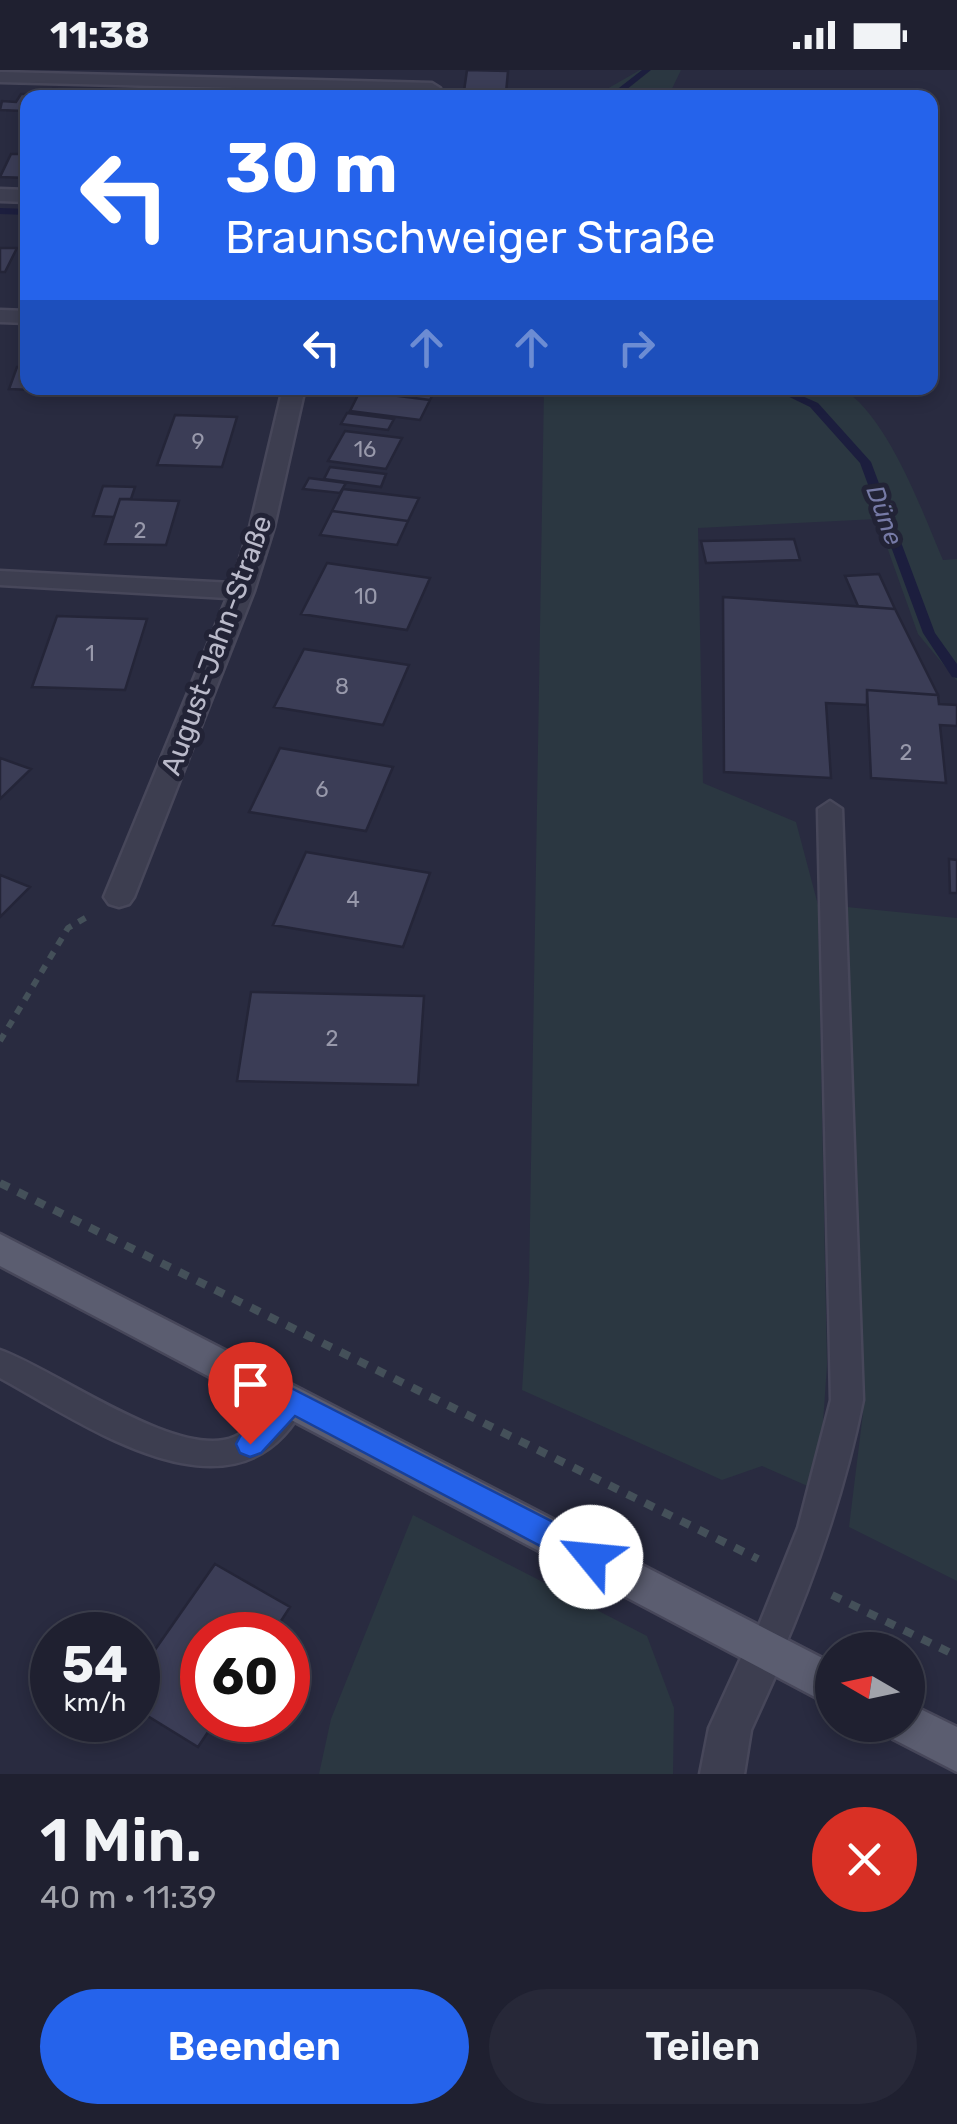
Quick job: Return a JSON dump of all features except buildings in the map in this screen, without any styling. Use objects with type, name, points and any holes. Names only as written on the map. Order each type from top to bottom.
[{"type":"main road","points":[[0,1249],[815,1676]]},
{"type":"main road","points":[[925,1733],[957,1750]]},
{"type":"street","points":[[0,77],[432,85]]},
{"type":"street","name":"August-Jahn-Straße","points":[[120,898],[242,591],[262,526],[292,395]]},
{"type":"street","points":[[0,578],[242,591]]},
{"type":"street","points":[[722,1774],[730,1728],[766,1650]]},
{"type":"lane","points":[[766,1650],[799,1578],[835,1466],[847,1400],[830,810]]},
{"type":"lane","points":[[0,1363],[131,1431],[167,1447],[201,1454],[232,1453],[250,1444],[291,1400]]},
{"type":"path","points":[[0,1041],[68,928],[120,898]]},
{"type":"path","points":[[0,1184],[957,1656]]},
{"type":"shaded area","points":[[640,70],[681,70],[671,90],[605,90]]},
{"type":"shaded area","points":[[544,395],[850,395],[888,441],[943,560],[957,559],[957,681],[918,634],[877,519],[698,528],[703,783],[796,822],[818,905],[827,1365],[823,1423],[812,1488],[762,1466],[722,1480],[522,1390],[529,1282]]},
{"type":"shaded area","points":[[847,907],[957,918],[957,1581],[849,1527],[863,1413]]},
{"type":"shaded area","points":[[413,1515],[647,1636],[674,1708],[673,1774],[319,1774],[331,1719]]},
{"type":"waterway","points":[[621,90],[647,70]]},
{"type":"waterway","name":"Düne","points":[[0,211],[20,212]]},
{"type":"waterway","name":"Düne","points":[[792,395],[814,405],[865,462],[929,633],[957,674]]},
{"type":"route","points":[[250,1444],[291,1400],[591,1557]]}]
